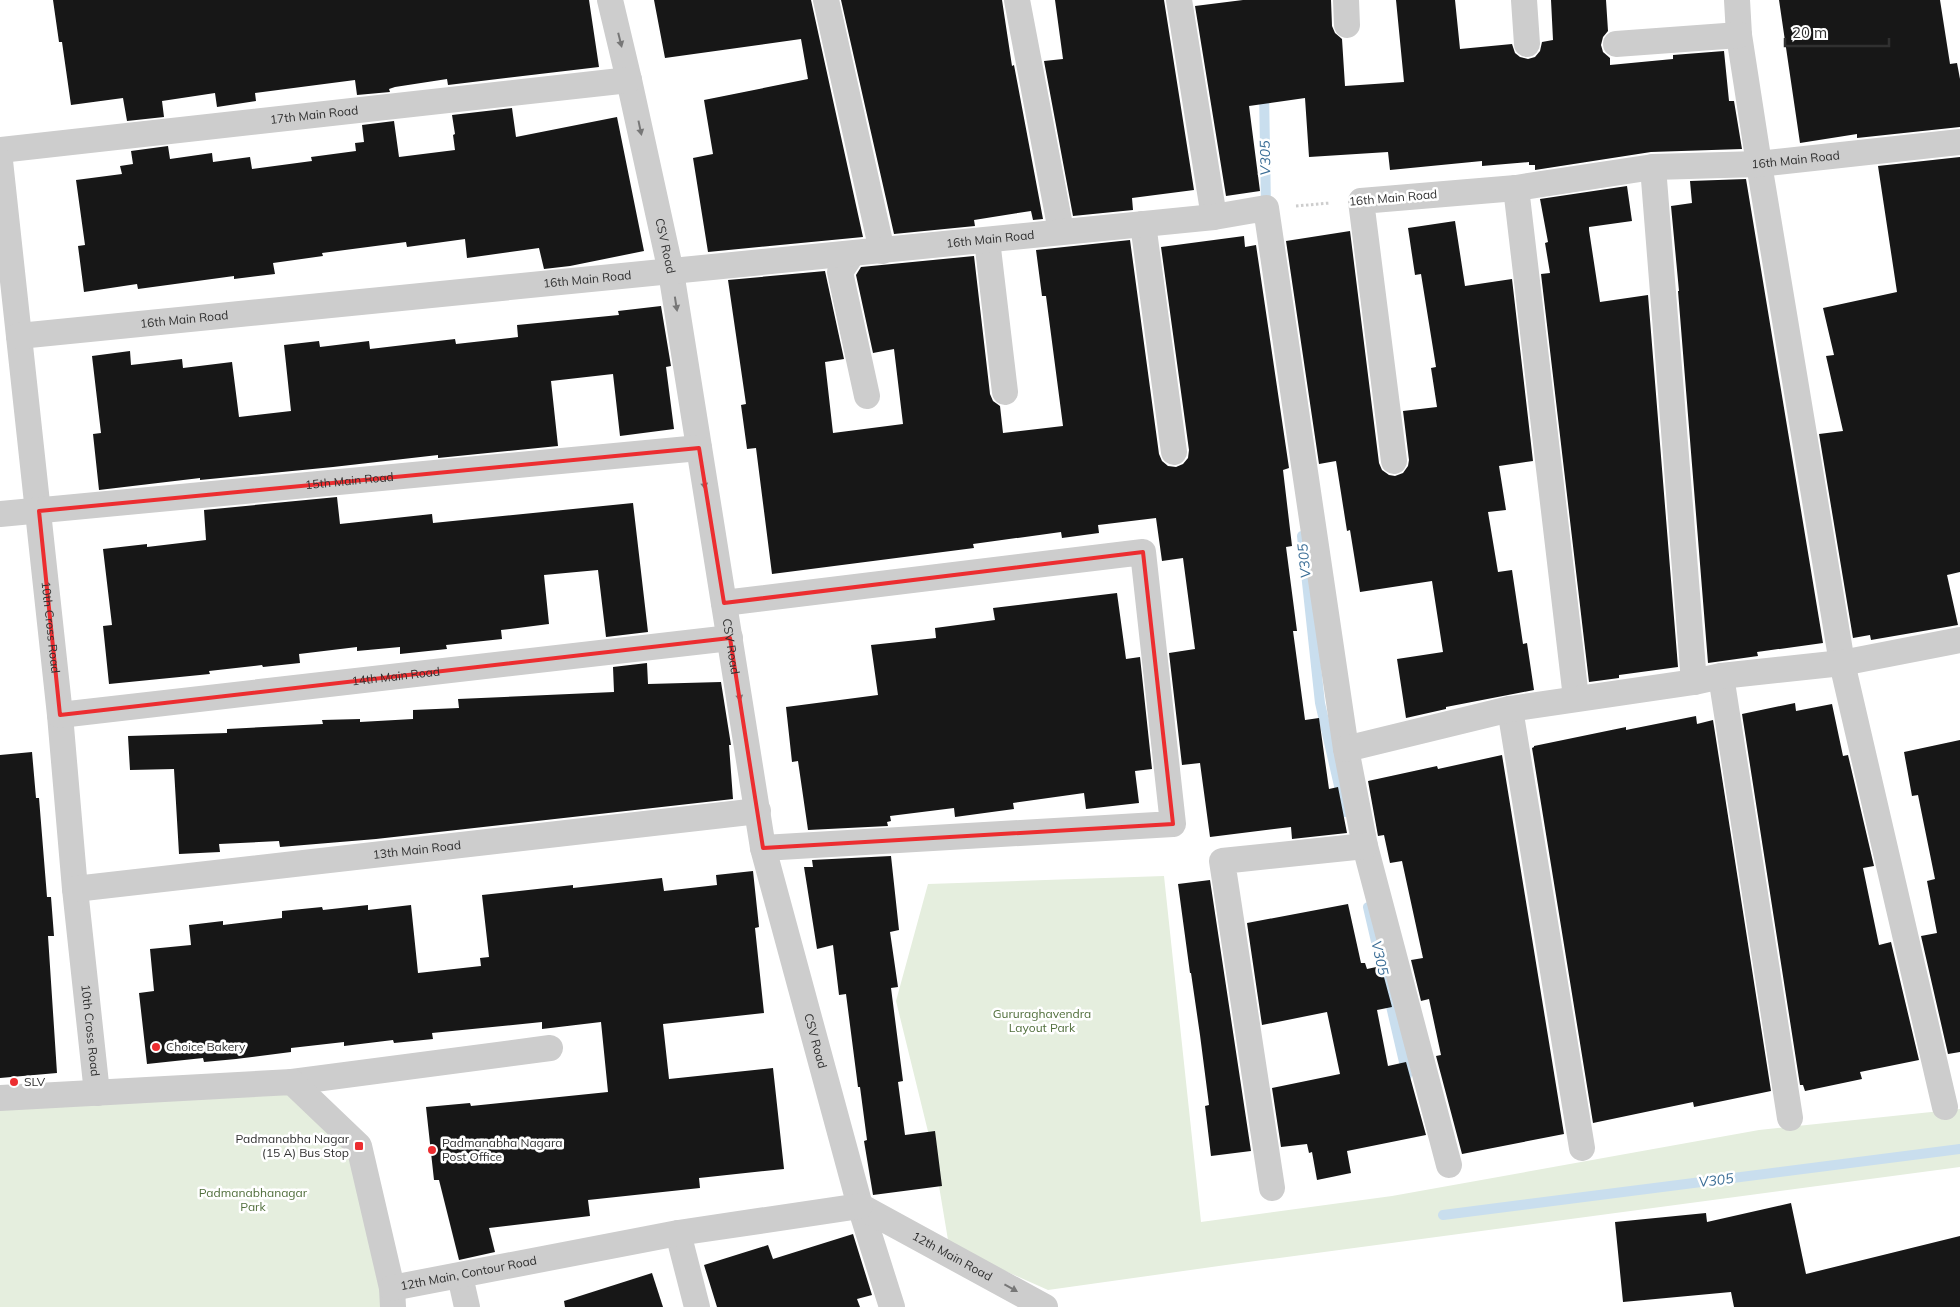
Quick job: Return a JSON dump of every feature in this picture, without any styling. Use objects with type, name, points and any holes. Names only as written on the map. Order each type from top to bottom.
[{"type":"street","name":"CSV Road","points":[[610,0],[671,272],[763,848],[860,1206],[892,1307]]},
{"type":"street","points":[[826,0],[882,251]]},
{"type":"street","points":[[1017,0],[1061,232]]},
{"type":"street","points":[[1179,0],[1214,217]]},
{"type":"street","points":[[1346,0],[1347,26]]},
{"type":"street","points":[[1524,0],[1527,44]]},
{"type":"street","points":[[1737,0],[1739,35],[1759,164],[1842,663],[1945,1106]]},
{"type":"street","points":[[1616,44],[1739,35]]},
{"type":"street","name":"17th Main Road","points":[[0,150],[629,80]]},
{"type":"street","name":"16th Main Road","points":[[1361,200],[1516,188],[1653,167],[1759,164],[1960,142]]},
{"type":"street","name":"10th Cross Road","points":[[0,161],[39,511],[60,715],[75,888],[97,1093]]},
{"type":"street","points":[[1653,167],[1694,682]]},
{"type":"street","points":[[1516,188],[1576,698]]},
{"type":"street","points":[[1361,200],[1394,461]]},
{"type":"street","points":[[1266,208],[1346,748],[1355,847],[1449,1165]]},
{"type":"street","name":"16th Main Road","points":[[19,336],[1214,217],[1266,208]]},
{"type":"street","points":[[1143,224],[1174,452]]},
{"type":"street","points":[[987,240],[1006,392]]},
{"type":"street","points":[[852,254],[840,272],[867,396]]},
{"type":"street","name":"15th Main Road","points":[[0,514],[699,448]]},
{"type":"street","points":[[724,603],[1143,552],[1173,824],[763,848]]},
{"type":"street","name":"14th Main Road","points":[[60,715],[730,638]]},
{"type":"street","points":[[1346,748],[1510,709],[1694,682],[1720,676],[1842,663],[1960,640]]},
{"type":"street","points":[[1720,676],[1790,1118]]},
{"type":"street","points":[[1510,709],[1582,1148]]},
{"type":"street","name":"13th Main Road","points":[[75,888],[758,811]]},
{"type":"street","points":[[1272,1188],[1222,862],[1355,847]]},
{"type":"street","points":[[0,1098],[292,1082],[550,1048]]},
{"type":"street","name":"12th Main, Contour Road","points":[[292,1082],[359,1146],[393,1298],[460,1276],[678,1234],[860,1206]]},
{"type":"street","name":"12th Main Road","points":[[860,1206],[1045,1307]]},
{"type":"street","points":[[678,1234],[697,1307]]},
{"type":"street","points":[[460,1276],[467,1307]]},
{"type":"path","name":"16th Main Road","points":[[1266,208],[1361,200]]},
{"type":"highlighted area","points":[[699,448],[724,603],[1143,552],[1173,824],[763,848],[730,638],[60,715],[39,511]]},
{"type":"green space","name":"Gururaghavendra Layout Park","points":[[1164,876],[1201,1222],[1392,1196],[1759,1130],[1960,1109],[1960,1167],[1048,1290],[949,1246],[934,1156],[896,1001],[928,884]]},
{"type":"green space","name":"Padmanabhanagar Park","points":[[294,1089],[357,1147],[392,1307],[0,1307],[0,1108]]},
{"type":"building","points":[[53,0],[589,0],[599,67],[448,85],[447,79],[395,87],[389,89],[390,92],[357,95],[355,80],[255,93],[256,101],[217,107],[215,93],[162,101],[164,117],[127,121],[123,98],[71,105],[62,42],[59,42]]},
{"type":"building","points":[[654,0],[811,0],[863,237],[708,252],[693,158],[713,154],[704,100],[808,79],[801,39],[665,58]]},
{"type":"building","points":[[841,0],[1002,0],[1012,66],[1014,65],[1043,219],[1033,220],[1031,211],[974,220],[975,226],[894,234]]},
{"type":"building","points":[[1055,0],[1164,0],[1194,190],[1132,198],[1133,210],[1073,216],[1044,61],[1063,59]]},
{"type":"building","points":[[1243,0],[1331,0],[1332,26],[1335,33],[1342,39],[1345,86],[1404,82],[1396,0],[1455,0],[1460,49],[1512,44],[1515,53],[1520,57],[1528,59],[1535,57],[1540,51],[1542,42],[1553,40],[1551,0],[1606,0],[1608,31],[1603,37],[1601,45],[1603,52],[1610,58],[1610,65],[1673,59],[1673,55],[1724,51],[1729,101],[1734,101],[1742,149],[1651,152],[1535,170],[1535,165],[1529,165],[1529,162],[1482,166],[1482,161],[1390,170],[1388,152],[1309,157],[1305,98],[1249,106],[1260,191],[1226,196],[1195,6]]},
{"type":"building","points":[[1779,0],[1940,0],[1950,64],[1957,63],[1960,79],[1960,127],[1857,138],[1857,134],[1800,143]]},
{"type":"building","points":[[512,108],[516,137],[617,117],[644,251],[570,266],[544,269],[539,248],[467,258],[465,239],[407,247],[406,242],[322,253],[323,256],[273,263],[275,274],[234,279],[234,276],[138,289],[137,284],[84,292],[78,246],[85,245],[76,180],[122,174],[120,166],[133,164],[131,151],[168,146],[170,159],[212,153],[213,162],[250,157],[252,169],[312,161],[311,157],[356,151],[355,143],[364,142],[362,125],[394,121],[399,157],[455,150],[452,115]]},
{"type":"building","points":[[1960,157],[1960,572],[1947,575],[1958,625],[1871,640],[1870,635],[1853,638],[1819,434],[1843,431],[1826,356],[1834,355],[1823,308],[1897,292],[1878,166]]},
{"type":"building","points":[[1746,179],[1823,643],[1757,652],[1758,656],[1708,663],[1671,206],[1692,203],[1690,181]]},
{"type":"building","points":[[1627,186],[1632,221],[1589,227],[1589,230],[1600,302],[1648,295],[1678,667],[1619,675],[1619,678],[1589,682],[1541,274],[1550,273],[1545,243],[1548,242],[1540,199]]},
{"type":"building","points":[[1455,221],[1465,286],[1512,279],[1533,461],[1499,466],[1506,510],[1488,512],[1498,572],[1512,570],[1523,644],[1527,643],[1534,690],[1446,707],[1446,709],[1406,718],[1397,659],[1443,652],[1432,581],[1360,592],[1350,530],[1347,531],[1336,461],[1319,464],[1286,241],[1350,231],[1379,463],[1382,470],[1389,475],[1395,476],[1403,473],[1408,466],[1409,460],[1403,411],[1437,407],[1431,368],[1436,367],[1421,274],[1415,275],[1408,228]]},
{"type":"building","points":[[1244,236],[1245,247],[1256,245],[1289,468],[1283,470],[1292,546],[1286,547],[1297,631],[1293,631],[1305,720],[1319,718],[1329,789],[1338,787],[1347,833],[1292,839],[1291,827],[1210,837],[1200,763],[1182,765],[1169,653],[1195,649],[1183,558],[1162,561],[1156,518],[1098,525],[1099,533],[1062,538],[1061,532],[973,544],[974,548],[772,574],[756,448],[747,449],[741,405],[746,404],[728,280],[825,271],[844,359],[825,362],[833,433],[903,424],[894,349],[873,353],[856,275],[861,267],[974,256],[990,394],[993,401],[1000,406],[1003,433],[1063,426],[1046,296],[1042,296],[1036,250],[1130,240],[1159,454],[1162,461],[1168,466],[1176,467],[1183,464],[1188,458],[1189,450],[1161,247]]},
{"type":"building","points":[[661,306],[671,366],[666,367],[674,429],[620,436],[613,374],[551,381],[558,446],[438,458],[438,455],[200,480],[200,478],[99,490],[93,434],[101,433],[92,356],[130,351],[131,365],[182,359],[183,368],[232,362],[239,417],[291,411],[284,345],[319,341],[320,347],[369,341],[370,349],[455,339],[456,344],[518,337],[517,325],[619,315],[618,311]]},
{"type":"building","points":[[337,497],[340,524],[432,514],[433,523],[633,503],[648,632],[606,637],[598,570],[544,575],[549,624],[501,630],[502,639],[446,645],[447,649],[400,654],[400,647],[357,651],[357,647],[299,654],[300,663],[263,667],[262,665],[209,671],[210,674],[109,684],[103,626],[112,625],[103,549],[147,544],[147,547],[206,540],[204,510]]},
{"type":"building","points":[[1117,593],[1126,659],[1140,657],[1152,769],[1135,771],[1139,803],[1086,809],[1084,793],[1013,803],[1014,809],[955,817],[954,808],[890,816],[891,821],[887,822],[888,826],[808,830],[798,761],[792,762],[786,707],[878,695],[871,645],[936,638],[935,628],[995,620],[993,608]]},
{"type":"building","points":[[647,663],[648,684],[721,682],[731,745],[729,745],[733,799],[376,839],[280,847],[279,841],[219,844],[220,852],[179,854],[174,769],[130,770],[128,736],[227,733],[227,729],[323,724],[322,720],[360,719],[360,722],[413,719],[413,710],[459,708],[458,699],[614,692],[613,667]]},
{"type":"building","points":[[1795,703],[1796,711],[1832,704],[1843,756],[1848,755],[1874,866],[1863,868],[1879,945],[1891,942],[1919,1060],[1860,1072],[1862,1079],[1805,1091],[1803,1085],[1800,1085],[1742,714]]},
{"type":"building","points":[[1696,716],[1697,724],[1713,720],[1771,1091],[1694,1107],[1693,1102],[1593,1123],[1532,748],[1534,746],[1626,727],[1626,730]]},
{"type":"building","points":[[1960,740],[1960,1052],[1948,1054],[1921,936],[1937,933],[1927,881],[1935,879],[1918,795],[1912,796],[1904,752]]},
{"type":"building","points":[[32,752],[36,798],[39,798],[47,897],[51,897],[54,936],[48,936],[57,1073],[0,1078],[0,755]]},
{"type":"building","points":[[1502,755],[1564,1134],[1462,1154],[1436,1056],[1441,1055],[1429,999],[1421,1001],[1411,960],[1423,958],[1402,861],[1390,863],[1384,835],[1378,836],[1368,781],[1437,766],[1438,769]]},
{"type":"building","points":[[891,856],[899,930],[890,932],[898,987],[891,988],[903,1081],[898,1082],[905,1135],[935,1131],[942,1186],[873,1195],[864,1141],[867,1140],[846,994],[839,995],[833,945],[817,949],[804,867],[813,867],[812,860]]},
{"type":"building","points":[[753,871],[759,927],[755,928],[764,1013],[663,1024],[669,1079],[773,1068],[784,1169],[699,1178],[700,1188],[588,1200],[590,1216],[489,1228],[495,1252],[459,1260],[439,1180],[434,1180],[426,1107],[470,1103],[471,1106],[608,1092],[601,1022],[542,1029],[542,1022],[432,1033],[433,1039],[394,1043],[393,1040],[344,1046],[344,1042],[291,1048],[291,1052],[236,1059],[204,1062],[203,1058],[147,1064],[139,993],[154,991],[150,949],[191,945],[189,925],[223,921],[223,925],[282,918],[282,911],[322,907],[323,910],[368,905],[368,910],[411,905],[418,973],[481,966],[480,958],[489,957],[482,895],[573,885],[573,888],[662,878],[664,891],[717,885],[716,875]]},
{"type":"building","points":[[1210,880],[1251,1151],[1211,1156],[1205,1106],[1209,1105],[1178,884]]},
{"type":"building","points":[[1348,904],[1361,963],[1365,963],[1367,969],[1381,966],[1392,1007],[1377,1010],[1388,1066],[1406,1062],[1426,1135],[1347,1151],[1351,1173],[1317,1180],[1312,1152],[1309,1153],[1307,1144],[1281,1147],[1272,1088],[1340,1074],[1327,1012],[1262,1025],[1247,923]]},
{"type":"building","points":[[1791,1203],[1806,1274],[1960,1236],[1960,1307],[1734,1307],[1731,1292],[1623,1302],[1615,1222],[1706,1213],[1707,1222]]},
{"type":"building","points":[[853,1234],[872,1295],[857,1299],[860,1307],[717,1307],[704,1265],[768,1245],[773,1259]]},
{"type":"building","points":[[652,1273],[663,1307],[565,1307],[564,1301]]},
{"type":"waterway","name":"V305","points":[[1264,90],[1266,208]]},
{"type":"waterway","name":"V305","points":[[1302,536],[1320,703],[1345,812]]},
{"type":"waterway","name":"V305","points":[[1368,907],[1407,1075]]},
{"type":"waterway","name":"V305","points":[[1443,1215],[1960,1149]]},
{"type":"place","name":"Choice Bakery","points":[[156,1047]]},
{"type":"place","name":"SLV","points":[[14,1082]]},
{"type":"place","name":"Padmanabha Nagar (15 A) Bus Stop","points":[[359,1146]]},
{"type":"place","name":"Padmanabha Nagara Post Office","points":[[432,1150]]}]
